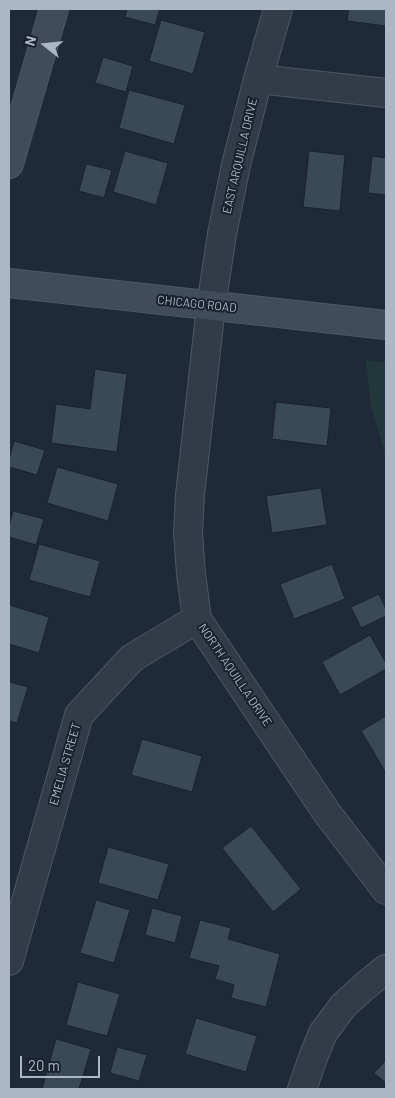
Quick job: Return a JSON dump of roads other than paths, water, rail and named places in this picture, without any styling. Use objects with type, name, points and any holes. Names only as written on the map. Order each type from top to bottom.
[{"type":"street","points":[[9,164],[54,9]]},
{"type":"street","name":"EAST ARQUILLA DRIVE","points":[[211,306],[222,234],[258,78],[278,9]]},
{"type":"street","points":[[258,78],[386,93]]},
{"type":"street","name":"CHICAGO ROAD","points":[[9,283],[386,326]]},
{"type":"street","name":"NORTH AQUILLA DRIVE","points":[[211,306],[190,494],[188,533],[197,619],[327,813],[386,890]]},
{"type":"street","name":"EMELIA STREET","points":[[9,961],[79,715],[132,658],[197,619]]},
{"type":"street","points":[[302,1089],[323,1033],[344,1006],[386,969]]}]
